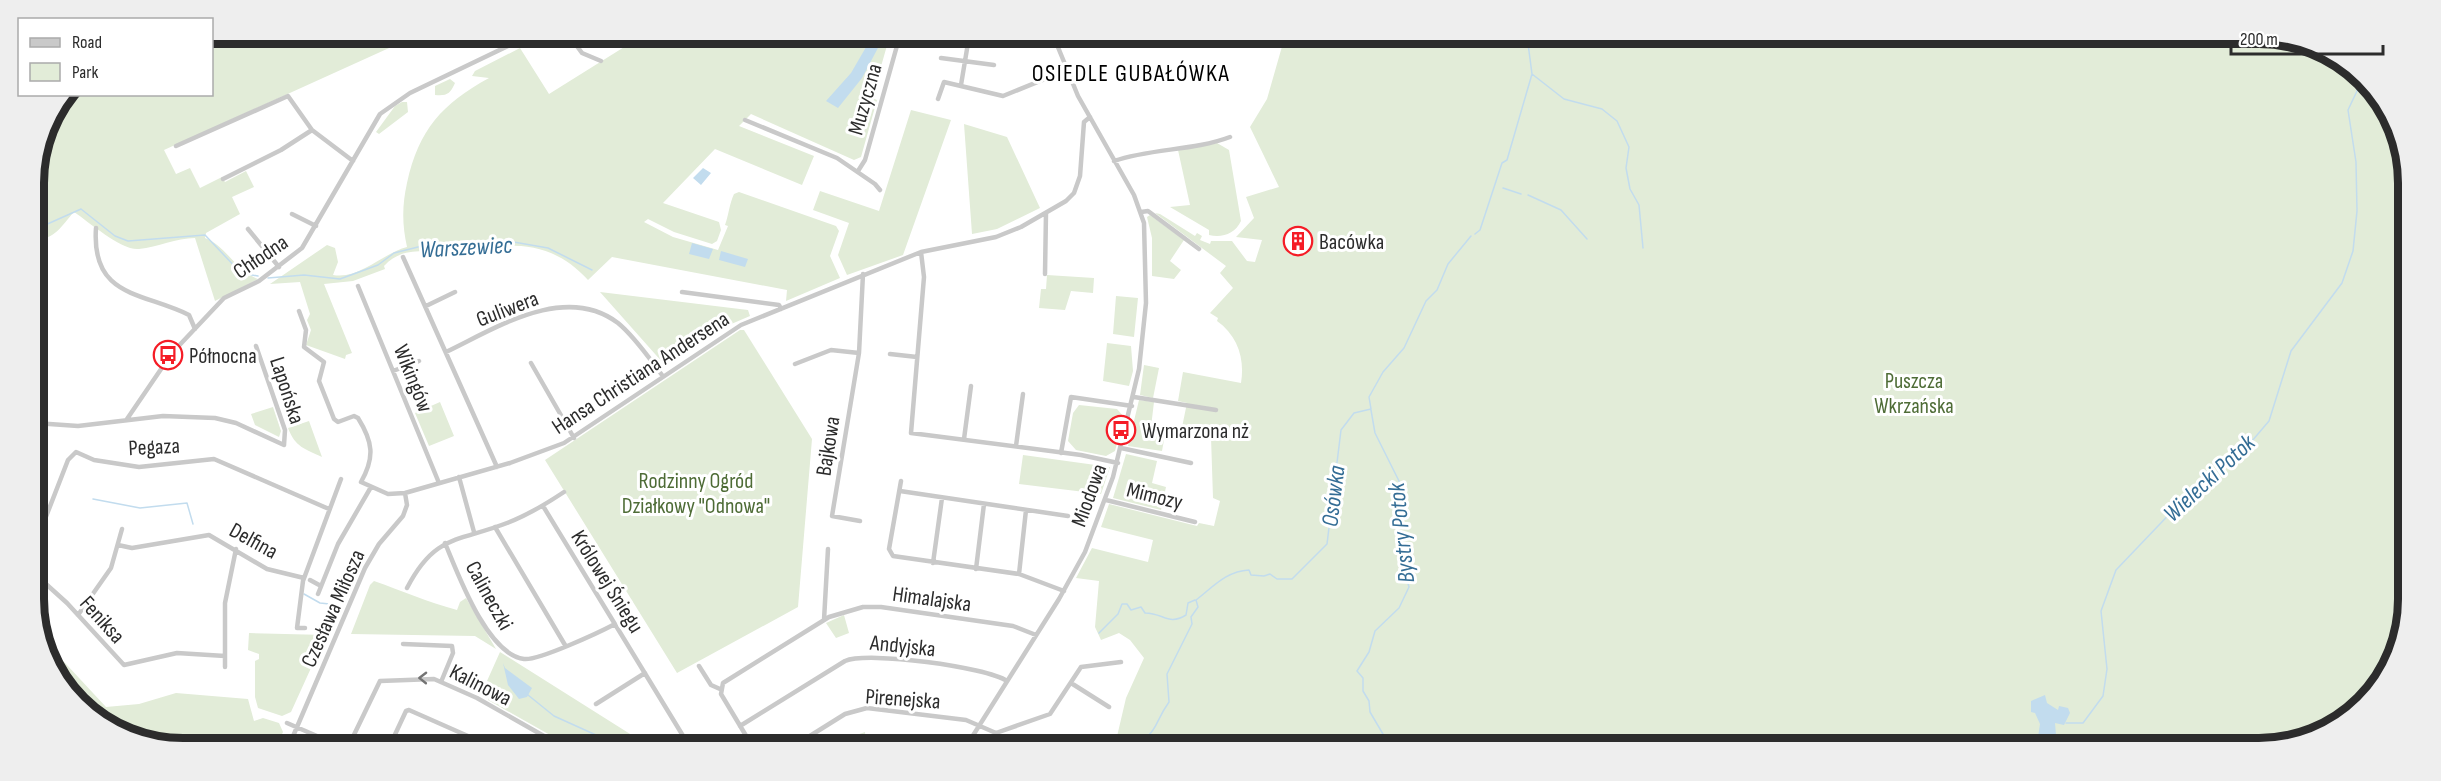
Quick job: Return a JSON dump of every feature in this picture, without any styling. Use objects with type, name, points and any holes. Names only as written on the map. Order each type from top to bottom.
[{"type":"street","name":"Chłodna","points":[[127,419],[172,353],[227,296],[260,281],[302,248],[380,114],[398,100],[423,86],[513,44]]},
{"type":"street","points":[[575,44],[582,53],[601,61]]},
{"type":"street","name":"Muzyczna","points":[[858,171],[865,160],[897,44]]},
{"type":"street","points":[[961,85],[968,44]]},
{"type":"street","name":"Miodowa","points":[[971,738],[1064,591],[1081,560],[1106,500],[1118,463],[1134,397],[1146,303],[1147,239],[1141,212],[1089,117],[1057,44]]},
{"type":"street","points":[[941,58],[994,65]]},
{"type":"street","points":[[938,99],[944,82],[1003,96],[1070,73]]},
{"type":"street","points":[[176,146],[288,96],[312,130],[353,161]]},
{"type":"street","name":"Hansa Christiana Andersena","points":[[405,493],[535,455],[574,438],[662,375],[734,329],[921,252],[1002,235],[1046,213],[1069,199],[1078,185],[1084,126],[1089,117]]},
{"type":"street","points":[[745,120],[817,149],[858,171],[880,190]]},
{"type":"street","points":[[223,179],[281,150],[312,130]]},
{"type":"street","points":[[1114,161],[1139,154],[1216,142],[1230,137]]},
{"type":"street","points":[[1141,212],[1148,211],[1199,249]]},
{"type":"street","points":[[1045,274],[1046,213]]},
{"type":"street","points":[[292,214],[316,226]]},
{"type":"street","points":[[96,228],[99,259],[104,272],[114,284],[130,295],[189,315],[195,330]]},
{"type":"street","points":[[248,229],[279,267]]},
{"type":"street","points":[[921,252],[924,273],[911,433],[1118,463]]},
{"type":"street","points":[[404,257],[497,466]]},
{"type":"street","name":"Bajkowa","points":[[860,520],[832,516],[859,353],[863,274]]},
{"type":"street","name":"Wikingów","points":[[358,286],[439,483]]},
{"type":"street","points":[[426,306],[455,292]]},
{"type":"street","points":[[682,292],[779,305],[781,309]]},
{"type":"street","name":"Guliwera","points":[[446,352],[541,310],[578,307],[594,310],[616,321],[662,375]]},
{"type":"street","points":[[299,311],[306,330],[304,347],[324,362],[319,381],[334,419],[338,422],[354,416],[358,418],[370,446],[371,462],[361,482],[388,494],[405,493]]},
{"type":"street","name":"Lapońska","points":[[127,419],[176,416],[215,418],[236,423],[284,445],[285,430],[256,346]]},
{"type":"street","points":[[795,364],[831,350],[859,353]]},
{"type":"street","points":[[890,354],[917,357]]},
{"type":"street","points":[[393,371],[419,361]]},
{"type":"street","points":[[531,363],[574,438]]},
{"type":"street","points":[[964,440],[971,386]]},
{"type":"street","points":[[1016,447],[1023,394]]},
{"type":"street","points":[[1061,453],[1071,397],[1132,406]]},
{"type":"street","points":[[1134,397],[1216,410]]},
{"type":"street","points":[[1206,415],[1207,408]]},
{"type":"street","points":[[44,422],[78,426],[127,419]]},
{"type":"street","points":[[1121,448],[1191,463]]},
{"type":"street","name":"Pegaza","points":[[44,522],[68,459],[76,452],[94,460],[139,467],[214,459],[329,509]]},
{"type":"street","points":[[459,477],[474,532]]},
{"type":"street","points":[[305,628],[297,628],[304,578],[341,479]]},
{"type":"street","points":[[901,481],[890,554],[897,558],[1018,574],[1064,591]]},
{"type":"street","points":[[318,594],[338,544],[371,487]]},
{"type":"street","points":[[900,491],[1068,516]]},
{"type":"street","points":[[407,588],[421,564],[445,543],[495,527],[543,506],[564,492]]},
{"type":"street","name":"Czesława Miłosza","points":[[292,738],[365,568],[379,544],[406,511],[405,493]]},
{"type":"street","points":[[933,563],[942,498]]},
{"type":"street","name":"Mimozy","points":[[1106,500],[1195,522]]},
{"type":"street","points":[[976,569],[984,504]]},
{"type":"street","name":"Królowej Śniegu","points":[[543,506],[684,738]]},
{"type":"street","points":[[1018,574],[1026,510]]},
{"type":"street","points":[[495,527],[565,645]]},
{"type":"street","points":[[78,615],[109,572],[122,530]]},
{"type":"street","name":"Delfina","points":[[118,545],[132,548],[209,535],[267,569],[304,578]]},
{"type":"street","name":"Calineczki","points":[[445,543],[471,601],[500,647],[515,656],[528,659],[615,624]]},
{"type":"street","points":[[225,667],[225,603],[236,549]]},
{"type":"street","points":[[824,620],[828,549]]},
{"type":"street","points":[[310,580],[321,586]]},
{"type":"street","name":"Feniksa","points":[[44,583],[78,615],[123,665],[177,653],[225,656]]},
{"type":"street","name":"Himalajska","points":[[720,688],[725,681],[824,620],[849,609],[881,607],[1013,626],[1036,635]]},
{"type":"street","points":[[403,644],[452,646],[454,651],[441,682]]},
{"type":"street","name":"Andyjska","points":[[740,726],[844,661],[855,657],[876,656],[987,673],[1007,681]]},
{"type":"street","name":"Pirenejska","points":[[807,738],[845,714],[867,708],[966,720],[996,733],[1050,714],[1081,667],[1121,662]]},
{"type":"street","points":[[699,666],[711,685],[720,688],[721,694],[747,738]]},
{"type":"street","points":[[596,704],[645,673]]},
{"type":"street","name":"Kalinowa","points":[[353,738],[382,680],[434,679],[477,698],[547,738]]},
{"type":"street","points":[[1071,683],[1108,707]]},
{"type":"street","points":[[393,738],[406,711],[409,710],[472,738]]},
{"type":"street","points":[[287,723],[321,738]]},
{"type":"green space","points":[[213,44],[398,44],[164,150],[176,174],[190,168],[200,188],[222,177],[225,182],[246,171],[254,187],[232,197],[240,214],[206,233],[205,238],[219,247],[243,270],[258,279],[215,301],[195,238],[181,239],[146,248],[132,248],[115,241],[74,212],[61,227],[44,238],[44,173],[48,146],[62,113],[74,96],[213,96]]},
{"type":"green space","points":[[629,44],[887,44],[872,98],[877,100],[861,157],[854,160],[751,114],[739,126],[814,156],[802,185],[715,149],[663,203],[719,222],[721,230],[717,241],[712,244],[674,232],[648,219],[644,222],[673,237],[718,250],[728,226],[725,225],[732,198],[739,192],[836,226],[839,231],[830,256],[840,278],[786,301],[787,290],[612,257],[588,280],[562,258],[534,248],[504,246],[468,248],[453,252],[407,253],[391,259],[384,266],[385,269],[353,281],[324,284],[352,353],[346,355],[345,359],[306,345],[311,330],[307,320],[310,314],[300,282],[270,284],[327,245],[335,248],[338,262],[333,275],[352,274],[407,247],[403,223],[404,199],[418,147],[435,120],[446,108],[489,78],[472,76],[475,71],[520,48],[549,94]]},
{"type":"green space","name":"Puszcza Wkrzańska","points":[[1283,44],[2259,44],[2295,48],[2328,62],[2357,84],[2379,113],[2393,146],[2398,182],[2398,599],[2393,635],[2379,668],[2350,703],[2328,719],[2295,733],[2268,737],[1117,738],[1126,698],[1144,658],[1130,640],[1119,633],[1101,640],[1095,627],[1099,581],[1076,578],[1092,548],[1148,562],[1153,540],[1101,527],[1109,504],[1197,526],[1199,523],[1214,526],[1220,501],[1213,498],[1211,437],[1181,432],[1187,403],[1178,401],[1183,372],[1241,383],[1242,374],[1241,357],[1235,341],[1217,321],[1218,318],[1210,313],[1233,288],[1220,273],[1226,266],[1155,213],[1195,236],[1197,233],[1202,236],[1200,240],[1210,244],[1211,241],[1232,241],[1247,261],[1255,262],[1262,240],[1236,237],[1254,218],[1246,197],[1279,187],[1250,127],[1267,99]]},
{"type":"green space","points":[[450,79],[455,83],[450,92],[445,95],[435,95],[435,86]]},
{"type":"green space","points":[[407,102],[408,112],[379,134],[376,132],[395,106]]},
{"type":"green space","points":[[911,110],[951,120],[903,255],[847,275],[838,255],[849,223],[813,210],[820,191],[879,211]]},
{"type":"green space","points":[[964,124],[1007,137],[1040,208],[997,229],[972,234]]},
{"type":"green space","points":[[1217,143],[1229,150],[1241,221],[1232,232],[1219,236],[1209,235],[1209,230],[1170,207],[1190,205],[1178,150]]},
{"type":"green space","points":[[1150,215],[1184,240],[1170,261],[1181,270],[1174,279],[1152,276],[1152,238],[1147,217]]},
{"type":"green space","points":[[1047,275],[1094,278],[1093,293],[1071,291],[1065,310],[1039,308],[1041,289],[1046,289]]},
{"type":"green space","points":[[600,292],[748,310],[750,316],[715,331],[668,363],[663,363]]},
{"type":"green space","points":[[1116,296],[1138,298],[1134,337],[1113,334]]},
{"type":"green space","name":"Rodzinny Ogród Działkowy \"Odnowa\"","points":[[740,330],[744,330],[812,439],[798,607],[677,673],[545,460]]},
{"type":"green space","points":[[1107,343],[1131,346],[1133,371],[1129,386],[1103,381]]},
{"type":"green space","points":[[1144,365],[1159,368],[1153,398],[1140,395]]},
{"type":"green space","points":[[1139,400],[1154,402],[1151,427],[1166,429],[1162,451],[1128,446]]},
{"type":"green space","points":[[440,402],[454,436],[429,446],[415,413]]},
{"type":"green space","points":[[1079,405],[1117,409],[1124,417],[1115,451],[1106,456],[1076,450],[1068,441],[1073,413]]},
{"type":"green space","points":[[273,407],[281,431],[279,437],[255,425],[251,414]]},
{"type":"green space","points":[[309,421],[322,457],[297,443],[288,428]]},
{"type":"green space","points":[[1126,454],[1157,461],[1152,483],[1166,487],[1161,510],[1113,498]]},
{"type":"green space","points":[[1023,455],[1110,467],[1101,494],[1019,484]]},
{"type":"green space","points":[[374,581],[457,610],[460,602],[466,598],[496,649],[475,636],[351,634],[370,585]]},
{"type":"green space","points":[[844,615],[849,633],[836,638],[826,623]]},
{"type":"green space","points":[[249,633],[326,635],[291,712],[282,716],[258,708],[255,697],[255,661],[259,659],[259,654],[248,650]]},
{"type":"green space","points":[[55,652],[106,707],[139,704],[176,693],[248,699],[254,721],[263,718],[279,723],[283,732],[280,738],[182,738],[146,733],[121,723],[91,703],[67,676]]},
{"type":"green space","points":[[500,652],[636,738],[555,738],[488,700],[494,685],[487,681]]},
{"type":"green space","points":[[865,732],[865,738],[849,738]]},
{"type":"water","points":[[868,44],[879,46],[862,78],[838,108],[826,101],[851,73]]},
{"type":"water","points":[[703,168],[711,173],[701,185],[693,178]]},
{"type":"water","points":[[692,243],[713,249],[709,259],[689,254]]},
{"type":"water","points":[[721,251],[748,259],[745,267],[719,260]]},
{"type":"water","points":[[503,663],[505,668],[532,688],[527,697],[519,699],[508,685]]},
{"type":"water","points":[[2045,695],[2047,703],[2058,710],[2059,706],[2068,708],[2070,713],[2064,725],[2055,723],[2056,735],[2054,737],[2038,737],[2040,724],[2035,713],[2031,712],[2031,701]]},
{"type":"waterway","name":"Osówka","points":[[1475,234],[1480,230],[1502,163],[1507,160],[1532,74],[1528,44]]},
{"type":"waterway","points":[[1532,74],[1564,99],[1602,109],[1617,121],[1629,147],[1626,168],[1630,189],[1639,205],[1643,248]]},
{"type":"waterway","name":"Wielecki Potok","points":[[2066,723],[2083,723],[2103,696],[2107,669],[2101,611],[2116,570],[2180,503],[2246,448],[2269,421],[2291,351],[2342,283],[2353,251],[2357,211],[2356,162],[2348,110],[2357,91],[2356,83]]},
{"type":"waterway","points":[[1503,188],[1521,194]]},
{"type":"waterway","points":[[1528,195],[1561,210],[1587,239]]},
{"type":"waterway","name":"Warszewiec","points":[[44,226],[81,209],[115,236],[128,241],[205,235],[241,273],[258,276]]},
{"type":"waterway","name":"Osówka","points":[[1146,738],[1153,730],[1169,702],[1167,674],[1192,624],[1191,617],[1198,607],[1196,600],[1220,581],[1241,571],[1249,570],[1251,575],[1270,574],[1277,579],[1292,579],[1327,544],[1341,430],[1354,413],[1371,409],[1369,397],[1383,372],[1404,348],[1426,301],[1437,290],[1448,264],[1471,236]]},
{"type":"waterway","name":"Warszewiec","points":[[268,278],[304,275],[340,279],[378,265],[394,253],[422,246],[455,249],[470,244],[502,240],[548,248],[592,270]]},
{"type":"waterway","name":"Bystry Potok","points":[[1371,410],[1375,433],[1400,483],[1394,510],[1400,556],[1409,587],[1399,608],[1375,631],[1369,652],[1357,671],[1363,678],[1363,691],[1369,701],[1370,712],[1385,737]]},
{"type":"waterway","points":[[93,499],[140,508],[187,503],[193,524]]},
{"type":"waterway","points":[[304,594],[320,603],[339,605]]},
{"type":"waterway","points":[[1099,633],[1118,614],[1122,604],[1127,604],[1131,610],[1141,607],[1145,613],[1175,619],[1186,615],[1188,603],[1195,600]]},
{"type":"waterway","points":[[528,695],[554,716],[596,735]]},
{"type":"place","name":"Bacówka","points":[[1298,241]]},
{"type":"place","name":"Północna","points":[[168,355]]},
{"type":"place","name":"Wymarzona nż","points":[[1121,430]]},
{"type":"district","name":"OSIEDLE GUBAŁÓWKA","points":[[1131,73]]}]
